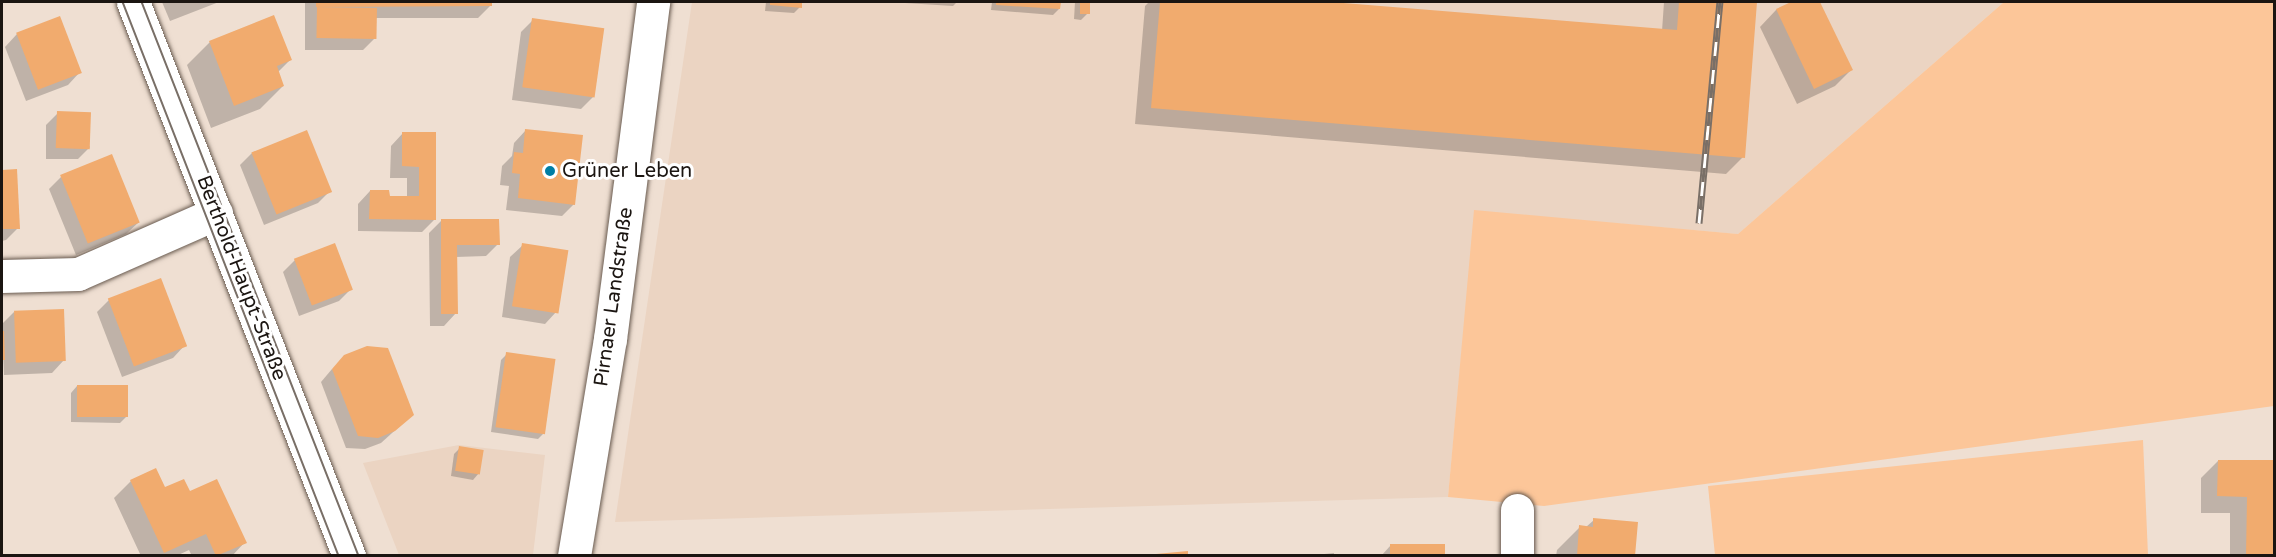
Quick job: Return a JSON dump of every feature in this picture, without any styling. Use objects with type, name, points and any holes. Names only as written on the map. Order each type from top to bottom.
[{"type":"street","name":"Berthold-Haupt-Straße","points":[[133,2],[349,555]]},
{"type":"street","name":"Pirnaer Landstraße","points":[[574,555],[610,339],[653,2]]},
{"type":"street","points":[[2,276],[78,274],[216,213]]},
{"type":"street","points":[[1517,510],[1517,555]]},
{"type":"shaded area","points":[[692,2],[2004,2],[1738,234],[1475,211],[1448,497],[615,522]]},
{"type":"shaded area","points":[[2004,2],[2274,2],[2274,406],[1544,506],[1448,497],[1474,210],[1738,234]]},
{"type":"shaded area","points":[[2143,440],[2148,555],[1715,555],[1708,486]]},
{"type":"shaded area","points":[[459,445],[545,455],[533,555],[399,555],[363,463]]},
{"type":"building","points":[[316,2],[492,2],[492,6],[316,7]]},
{"type":"building","points":[[770,2],[802,2],[802,8],[770,5]]},
{"type":"building","points":[[996,2],[1061,2],[1060,9],[996,5]]},
{"type":"building","points":[[1080,2],[1090,2],[1090,14],[1080,14]]},
{"type":"building","points":[[1160,2],[1331,2],[1677,30],[1679,2],[1757,2],[1745,158],[1151,108]]},
{"type":"building","points":[[1791,2],[1820,2],[1853,70],[1814,89],[1776,9]]},
{"type":"building","points":[[317,7],[377,8],[376,39],[316,38]]},
{"type":"building","points":[[274,15],[292,60],[277,66],[284,86],[234,106],[209,41]]},
{"type":"building","points":[[60,16],[82,73],[38,90],[16,33]]},
{"type":"building","points":[[532,18],[604,28],[595,97],[522,87]]},
{"type":"building","points":[[57,111],[91,112],[90,149],[56,148]]},
{"type":"building","points":[[525,129],[583,135],[575,205],[518,198],[520,174],[512,173],[514,152],[523,153]]},
{"type":"building","points":[[307,130],[332,192],[276,215],[251,152]]},
{"type":"building","points":[[402,132],[436,132],[436,220],[369,219],[370,190],[389,190],[390,196],[419,196],[419,167],[402,166]]},
{"type":"building","points":[[112,154],[140,223],[88,244],[60,175]]},
{"type":"building","points":[[17,169],[20,229],[2,229],[2,170]]},
{"type":"building","points":[[441,219],[499,219],[500,245],[457,245],[458,314],[441,314]]},
{"type":"building","points":[[335,243],[353,290],[312,305],[294,259]]},
{"type":"building","points":[[522,243],[568,250],[558,314],[512,306]]},
{"type":"building","points":[[161,278],[187,346],[134,367],[108,298]]},
{"type":"building","points":[[64,309],[66,361],[16,363],[14,311]]},
{"type":"building","points":[[2,331],[4,331],[5,360],[2,360]]},
{"type":"building","points":[[367,346],[388,348],[414,415],[395,431],[378,438],[358,436],[332,369],[344,355]]},
{"type":"building","points":[[506,352],[556,359],[545,434],[495,427]]},
{"type":"building","points":[[77,385],[128,385],[128,417],[77,417]]},
{"type":"building","points":[[459,446],[484,450],[480,475],[455,471]]},
{"type":"building","points":[[2218,460],[2274,460],[2274,556],[2246,556],[2247,497],[2217,496]]},
{"type":"building","points":[[156,468],[165,487],[184,479],[190,491],[217,479],[247,543],[216,556],[206,534],[164,553],[130,480]]},
{"type":"building","points":[[1593,518],[1638,522],[1635,556],[1577,556],[1579,525],[1593,527]]},
{"type":"building","points":[[1390,544],[1445,544],[1445,556],[1390,556]]},
{"type":"building","points":[[1188,551],[1188,556],[1156,556],[1156,554]]},
{"type":"tram line","points":[[123,2],[339,556]]},
{"type":"tram line","points":[[142,2],[359,556]]},
{"type":"railway","points":[[1699,223],[1720,2]]},
{"type":"place","name":"Grüner Leben","points":[[550,171]]}]
